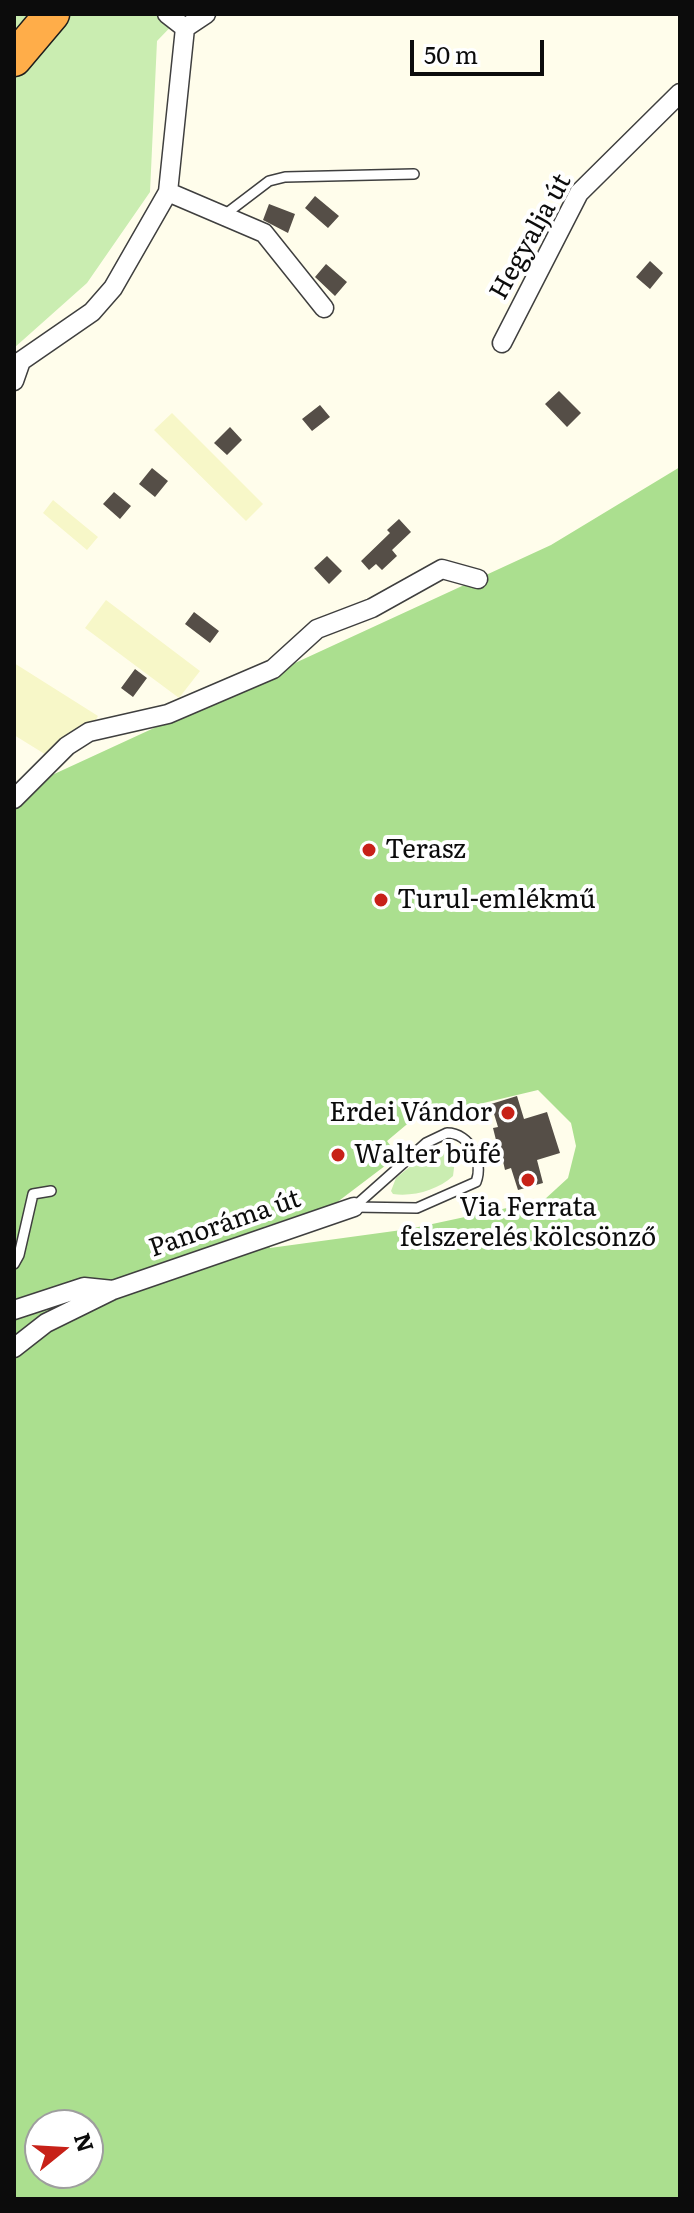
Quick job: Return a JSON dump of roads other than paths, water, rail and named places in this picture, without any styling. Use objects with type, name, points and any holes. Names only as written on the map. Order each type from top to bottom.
[{"type":"highway","points":[[14,59],[48,18]]},
{"type":"street","points":[[167,14],[185,28]]},
{"type":"street","points":[[185,28],[206,14]]},
{"type":"street","points":[[14,381],[21,361],[92,312],[113,288],[168,192],[185,28]]},
{"type":"street","name":"Hegyalja út","points":[[502,343],[579,193],[680,93]]},
{"type":"street","points":[[168,192],[269,237],[324,308]]},
{"type":"street","points":[[14,799],[67,746],[89,732],[168,714],[273,669],[317,629],[372,608],[442,569],[478,579]]},
{"type":"street","name":"Panoráma út","points":[[14,1348],[46,1323],[113,1290],[354,1207]]},
{"type":"street","name":"Panoráma út","points":[[14,1310],[84,1287],[113,1290]]},
{"type":"lane","points":[[223,216],[269,181],[285,177],[414,174]]},
{"type":"lane","points":[[453,1133],[462,1135],[470,1143],[478,1165],[476,1182],[417,1208],[354,1207],[402,1162],[436,1137],[453,1133]]},
{"type":"lane","points":[[14,1264],[19,1255],[33,1194],[51,1191]]},
{"type":"place","name":"Terasz","points":[[369,850]]},
{"type":"place","name":"Turul-emlékmű","points":[[381,900]]},
{"type":"place","name":"Erdei Vándor","points":[[508,1113]]},
{"type":"place","name":"Walter büfé","points":[[338,1155]]},
{"type":"place","name":"Via Ferrata felszerelés kölcsönző","points":[[528,1180]]}]
